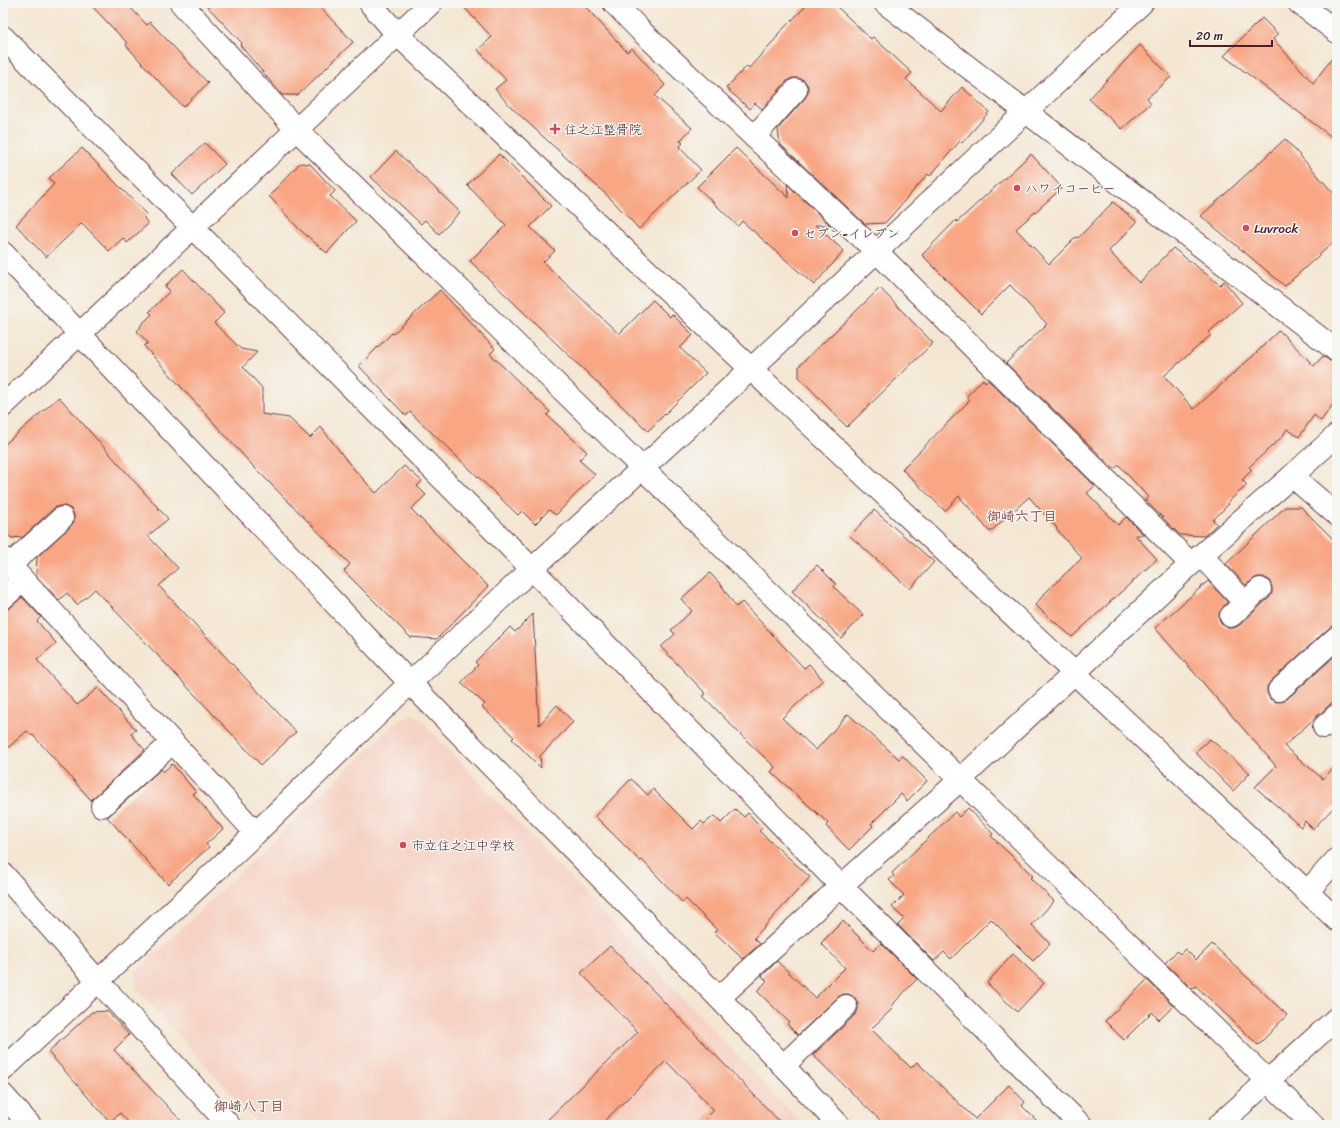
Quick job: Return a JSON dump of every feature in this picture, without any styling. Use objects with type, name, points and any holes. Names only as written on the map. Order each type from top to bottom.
[{"type":"street","points":[[181,3],[297,130],[1314,1125]]},
{"type":"street","points":[[370,3],[397,34],[1337,920]]},
{"type":"street","points":[[3,406],[431,3]]},
{"type":"street","points":[[614,3],[641,31],[876,251],[1196,560],[1246,603]]},
{"type":"street","points":[[885,3],[1337,351]]},
{"type":"street","points":[[3,1070],[256,833],[410,683],[751,369],[1142,3]]},
{"type":"street","points":[[1299,3],[1337,32]]},
{"type":"street","points":[[3,37],[532,570],[841,886],[1082,1125]]},
{"type":"street","points":[[754,137],[796,90]]},
{"type":"street","points":[[3,253],[410,683],[719,998],[839,1125]]},
{"type":"street","points":[[719,998],[841,886],[960,780],[1196,560],[1337,435]]},
{"type":"street","points":[[1292,476],[1337,515]]},
{"type":"street","points":[[3,598],[12,568],[62,518]]},
{"type":"street","points":[[12,568],[256,833]]},
{"type":"street","points":[[1279,690],[1337,637]]},
{"type":"street","points":[[102,806],[173,742]]},
{"type":"street","points":[[1307,892],[1337,859]]},
{"type":"street","points":[[3,874],[229,1125]]},
{"type":"street","points":[[783,1066],[846,1006]]},
{"type":"street","points":[[1219,1125],[1337,1018]]},
{"type":"street","points":[[3,1095],[30,1125]]},
{"type":"shaded area","name":"市立住之江中学校","points":[[415,714],[803,1125],[259,1125],[136,988],[136,972],[401,718]]},
{"type":"building","points":[[89,3],[126,3],[147,25],[150,22],[208,83],[183,107],[126,45],[127,43]]},
{"type":"building","points":[[204,3],[316,3],[353,42],[298,95],[282,95],[240,45],[242,43]]},
{"type":"building","points":[[460,3],[582,3],[627,52],[632,48],[665,85],[655,96],[692,128],[680,141],[683,143],[679,147],[701,170],[639,229],[612,200],[511,107],[495,89],[506,80],[478,50],[492,37]]},
{"type":"building","points":[[809,3],[833,3],[871,39],[873,37],[912,73],[906,79],[941,111],[962,87],[989,112],[962,143],[960,141],[930,176],[928,174],[885,223],[865,224],[780,144],[778,129],[808,93],[808,86],[804,80],[792,78],[787,81],[762,109],[755,103],[750,109],[726,88],[747,66],[749,68],[778,36],[777,35]]},
{"type":"building","points":[[1262,18],[1278,34],[1273,39],[1313,83],[1337,52],[1337,141],[1224,56]]},
{"type":"building","points":[[1140,45],[1171,77],[1147,98],[1151,103],[1122,129],[1089,99]]},
{"type":"building","points":[[1285,139],[1337,197],[1337,239],[1285,286],[1201,216]]},
{"type":"building","points":[[205,143],[225,164],[192,195],[172,174]]},
{"type":"building","points":[[82,148],[147,215],[144,218],[148,224],[127,243],[123,238],[109,251],[82,223],[46,257],[16,225],[54,184],[49,178]]},
{"type":"building","points":[[736,148],[789,198],[787,184],[830,225],[815,225],[844,251],[814,285],[742,221],[738,226],[697,187]]},
{"type":"building","points":[[396,151],[460,212],[439,234],[425,220],[421,224],[371,177]]},
{"type":"building","points":[[499,154],[551,206],[530,227],[555,251],[543,262],[619,334],[653,300],[670,317],[672,314],[693,335],[680,348],[706,373],[648,431],[470,261],[506,225],[467,185]]},
{"type":"building","points":[[1031,154],[1062,188],[1016,229],[1049,264],[1076,237],[1078,238],[1113,202],[1137,222],[1109,251],[1139,283],[1173,248],[1220,285],[1224,281],[1242,303],[1209,332],[1211,335],[1164,376],[1194,409],[1253,356],[1279,330],[1314,366],[1323,356],[1330,361],[1337,363],[1337,399],[1321,421],[1314,415],[1299,437],[1287,429],[1282,437],[1249,467],[1252,470],[1242,480],[1247,485],[1227,503],[1229,504],[1213,520],[1217,524],[1204,536],[1180,535],[1145,500],[1148,497],[1119,465],[1114,469],[1006,363],[1047,324],[1010,285],[981,314],[922,255],[956,220],[957,222]]},
{"type":"building","points":[[300,163],[310,164],[335,191],[330,196],[356,221],[327,253],[299,229],[269,196]]},
{"type":"building","points":[[183,269],[224,313],[214,323],[241,349],[257,352],[243,367],[262,388],[262,414],[289,418],[310,438],[321,427],[351,466],[376,493],[404,466],[422,481],[417,486],[426,495],[411,509],[488,586],[437,639],[410,637],[344,571],[350,564],[252,465],[144,346],[148,343],[137,331],[152,314],[149,312],[170,291],[165,286]]},
{"type":"building","points":[[880,288],[933,343],[847,427],[799,377],[799,366]]},
{"type":"building","points":[[440,290],[495,349],[490,354],[550,412],[547,415],[587,452],[579,460],[595,474],[556,515],[549,510],[535,524],[522,511],[518,515],[410,412],[406,416],[359,366],[392,333],[393,334]]},
{"type":"building","points":[[983,379],[985,382],[988,380],[1095,486],[1087,493],[1118,525],[1126,517],[1144,535],[1135,535],[1157,559],[1072,637],[1035,605],[1047,591],[1082,558],[1029,497],[990,532],[959,496],[945,511],[902,469],[970,400],[966,397]]},
{"type":"building","points":[[59,397],[168,519],[148,536],[178,568],[159,586],[296,732],[261,765],[95,589],[77,605],[67,593],[59,600],[36,576],[37,557],[74,522],[74,515],[71,509],[65,506],[54,508],[23,537],[11,538],[3,529],[3,446]]},
{"type":"building","points":[[1285,507],[1301,507],[1337,543],[1337,625],[1329,628],[1271,681],[1267,687],[1267,693],[1270,699],[1276,702],[1282,702],[1337,654],[1337,698],[1284,746],[1323,779],[1337,764],[1337,804],[1313,829],[1305,821],[1301,827],[1255,787],[1276,766],[1155,628],[1208,581],[1227,602],[1219,613],[1219,619],[1222,624],[1228,628],[1234,628],[1240,625],[1269,598],[1272,593],[1272,587],[1269,580],[1263,577],[1257,577],[1246,585],[1226,564]]},
{"type":"building","points":[[874,510],[934,562],[910,589],[850,536]]},
{"type":"building","points":[[817,565],[836,584],[834,587],[863,615],[841,638],[792,591]]},
{"type":"building","points":[[710,573],[722,586],[736,607],[742,602],[804,668],[809,664],[823,680],[782,718],[816,750],[848,714],[899,759],[903,756],[927,781],[907,801],[901,794],[871,824],[873,826],[849,850],[826,826],[828,823],[771,772],[775,767],[703,696],[706,694],[661,647],[675,634],[671,630],[692,611],[681,599]]},
{"type":"building","points":[[22,597],[41,617],[37,621],[56,643],[37,660],[77,705],[98,688],[136,730],[131,734],[145,750],[91,800],[33,735],[32,736],[27,731],[3,752],[3,612]]},
{"type":"building","points":[[533,614],[539,725],[557,705],[573,722],[540,756],[541,768],[512,739],[514,737],[482,707],[485,704],[461,683],[478,665],[475,662],[510,627],[515,632]]},
{"type":"building","points":[[1210,739],[1250,773],[1233,791],[1195,752]]},
{"type":"building","points":[[172,764],[196,792],[193,794],[223,829],[206,844],[209,847],[168,884],[107,817],[161,769],[163,772]]},
{"type":"building","points":[[631,779],[648,795],[653,789],[693,829],[701,821],[704,824],[714,816],[721,823],[735,809],[744,817],[748,813],[762,828],[759,831],[810,877],[754,938],[760,944],[743,959],[714,932],[717,930],[686,899],[682,902],[642,860],[640,861],[595,816]]},
{"type":"building","points":[[968,808],[993,834],[991,836],[1033,876],[1030,878],[1054,901],[1032,925],[1050,944],[1033,961],[991,919],[951,959],[944,952],[934,961],[898,925],[904,919],[892,907],[904,895],[889,880],[894,876],[892,873],[955,812],[959,817]]},
{"type":"building","points":[[843,921],[873,951],[881,943],[917,979],[891,1006],[893,1008],[871,1029],[911,1068],[917,1062],[975,1119],[1009,1085],[1025,1102],[1022,1106],[1041,1125],[885,1125],[813,1055],[855,1015],[858,1010],[858,1003],[855,998],[849,994],[843,994],[838,997],[798,1035],[787,1024],[789,1022],[757,991],[767,981],[762,976],[777,961],[815,998],[845,968],[821,943]]},
{"type":"building","points":[[1212,944],[1287,1015],[1258,1045],[1196,986],[1192,989],[1165,963],[1177,951],[1180,954],[1185,949],[1196,960]]},
{"type":"building","points":[[610,946],[783,1125],[699,1125],[714,1110],[666,1061],[600,1125],[542,1125],[638,1032],[581,973]]},
{"type":"building","points":[[1013,954],[1044,983],[1017,1012],[987,983]]},
{"type":"building","points":[[1147,980],[1174,1006],[1159,1020],[1152,1012],[1124,1040],[1105,1021]]},
{"type":"building","points":[[107,1011],[129,1035],[114,1050],[185,1125],[131,1125],[120,1113],[110,1122],[48,1052],[92,1012]]},
{"type":"place","name":"住之江整骨院","points":[[555,129]]},
{"type":"place","name":"ハワイコーヒー","points":[[1017,188]]},
{"type":"place","name":"Luvrock","points":[[1246,228]]},
{"type":"place","name":"セブン-イレブン","points":[[795,233]]},
{"type":"place","name":"市立住之江中学校","points":[[403,845]]},
{"type":"district","name":"御崎六丁目","points":[[1022,516]]},
{"type":"district","name":"御崎八丁目","points":[[249,1106]]}]
